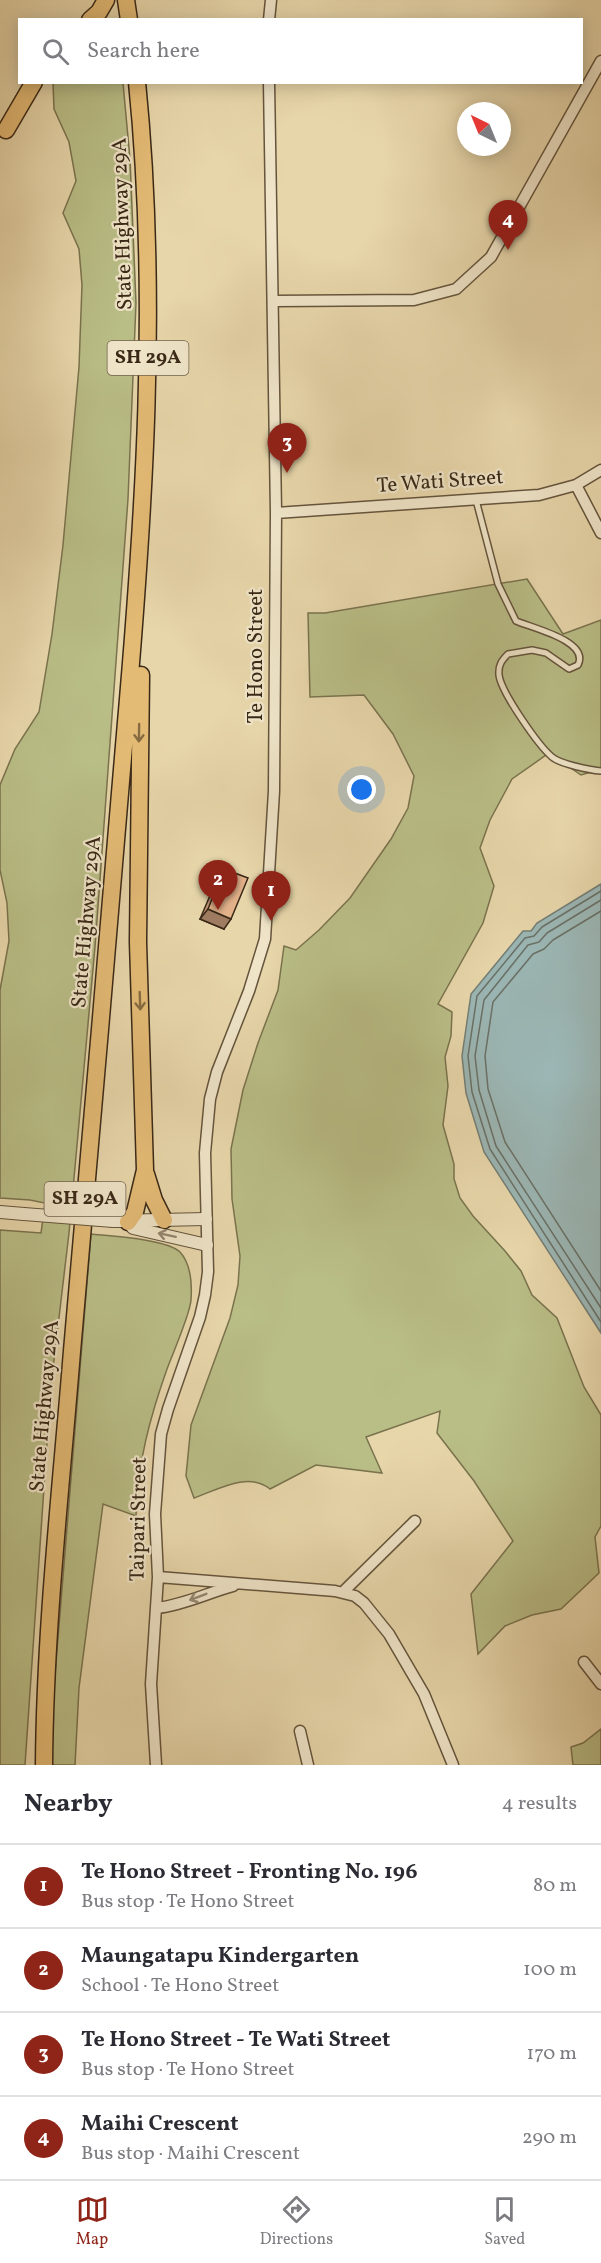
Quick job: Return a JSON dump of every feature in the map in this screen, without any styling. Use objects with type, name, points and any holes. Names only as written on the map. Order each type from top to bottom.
[{"type":"highway","points":[[92,18],[99,12],[105,0]]},
{"type":"highway","points":[[126,0],[129,18]]},
{"type":"highway","points":[[3,135],[33,84]]},
{"type":"highway","name":"State Highway 29A","points":[[44,1765],[51,1602],[134,633],[144,456],[149,282],[144,152],[137,84]]},
{"type":"highway","name":"SH 29A","points":[[120,1221],[135,1212],[145,1170],[138,942],[141,669],[134,633]]},
{"type":"highway","name":"SH 29A","points":[[145,1170],[154,1200],[164,1220]]},
{"type":"street","points":[[269,18],[271,0]]},
{"type":"street","points":[[274,301],[414,300],[456,289],[491,257],[601,61]]},
{"type":"street","name":"Te Hono Street","points":[[206,1219],[205,1153],[210,1100],[265,939],[274,791],[276,513],[269,84]]},
{"type":"street","name":"Te Wati Street","points":[[276,513],[539,495],[576,485],[601,470]]},
{"type":"street","points":[[576,485],[601,533]]},
{"type":"street","points":[[0,1212],[120,1221],[206,1219]]},
{"type":"street","name":"Taipari Street","points":[[156,1765],[152,1684],[158,1577],[155,1514],[161,1434],[200,1317],[208,1272],[206,1219]]},
{"type":"street","points":[[120,1221],[133,1228],[207,1245]]},
{"type":"street","points":[[343,1592],[415,1521]]},
{"type":"street","points":[[158,1577],[343,1592],[355,1596],[364,1603],[389,1634],[424,1694],[453,1765]]},
{"type":"street","points":[[157,1608],[176,1606],[212,1592],[239,1585]]},
{"type":"street","points":[[584,1662],[601,1684]]},
{"type":"street","points":[[300,1731],[308,1765]]},
{"type":"lane","points":[[476,498],[498,584],[516,621],[567,642],[580,654],[581,659],[578,665],[569,669],[546,653],[532,650],[508,654],[500,663],[501,686],[521,717],[553,758],[601,771]]},
{"type":"green space","points":[[53,84],[123,84],[130,159],[136,303],[128,499],[95,947],[69,1233],[51,1385],[25,1765],[0,1765],[0,1230],[41,1233],[45,1203],[0,1198],[0,990],[9,941],[7,903],[0,870],[0,785],[15,749],[39,712],[52,634],[63,545],[79,367],[82,285],[79,249],[63,213],[76,181],[69,142],[54,109]]},
{"type":"green space","points":[[527,579],[563,634],[601,620],[601,769],[581,775],[549,753],[512,779],[490,820],[480,848],[494,886],[483,923],[438,1004],[452,1012],[451,1036],[445,1057],[448,1086],[443,1125],[454,1164],[454,1179],[460,1198],[521,1271],[532,1295],[557,1318],[584,1387],[601,1415],[601,1526],[595,1537],[599,1573],[561,1609],[532,1615],[505,1626],[478,1654],[471,1594],[513,1541],[474,1481],[437,1433],[440,1411],[366,1437],[382,1473],[316,1465],[270,1489],[261,1484],[242,1482],[194,1498],[186,1476],[191,1425],[230,1318],[238,1285],[240,1256],[232,1199],[231,1149],[243,1090],[278,990],[284,946],[296,950],[350,898],[391,839],[408,808],[414,776],[393,734],[364,695],[310,697],[308,613],[325,613]]},
{"type":"green space","points":[[91,1234],[151,1241],[180,1252],[189,1269],[191,1300],[150,1423],[139,1478],[136,1516],[103,1504],[79,1688],[75,1765],[51,1765],[53,1699]]},
{"type":"green space","points":[[601,1729],[601,1765],[573,1765],[571,1747],[583,1743]]},
{"type":"water","points":[[601,884],[601,1333],[484,1152],[466,1093],[462,1056],[471,994],[523,931],[531,931],[537,923]]},
{"type":"building","points":[[224,869],[248,878],[231,919],[208,909]]},
{"type":"place","name":"Maihi Crescent","points":[[508,250]]},
{"type":"place","name":"Te Hono Street - Te Wati Street","points":[[287,473]]},
{"type":"place","name":"Maungatapu Kindergarten","points":[[218,910]]},
{"type":"place","name":"Te Hono Street - Fronting No. 196","points":[[271,921]]}]
